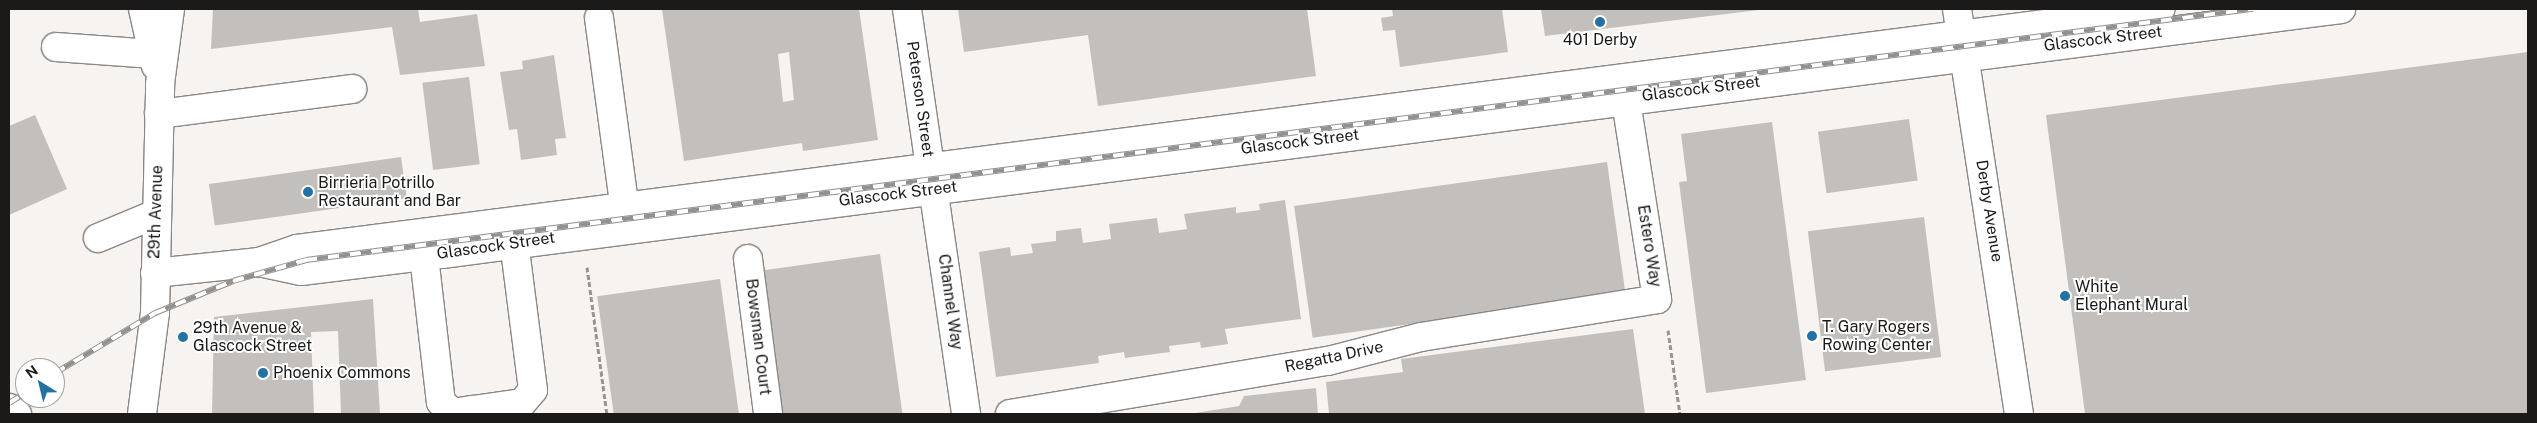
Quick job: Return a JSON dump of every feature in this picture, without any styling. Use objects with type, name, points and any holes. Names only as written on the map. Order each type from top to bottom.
[{"type":"street","points":[[143,9],[160,84]]},
{"type":"street","name":"29th Avenue","points":[[142,414],[155,313],[154,273],[160,84],[170,9]]},
{"type":"street","name":"Peterson Street","points":[[907,9],[932,179]]},
{"type":"street","name":"Glascock Street","points":[[154,273],[259,262],[301,271],[422,245],[1624,88],[1960,33],[2162,9]]},
{"type":"street","name":"Glascock Street","points":[[1960,33],[2341,9]]},
{"type":"street","points":[[599,18],[626,218]]},
{"type":"street","name":"Derby Avenue","points":[[1960,33],[2020,414]]},
{"type":"street","points":[[56,47],[153,54]]},
{"type":"street","points":[[159,114],[352,88]]},
{"type":"street","name":"Estero Way","points":[[1624,88],[1657,299]]},
{"type":"street","name":"Channel Way","points":[[932,179],[966,414]]},
{"type":"street","points":[[98,238],[156,214]]},
{"type":"street","name":"Glascock Street","points":[[512,233],[583,234],[626,218]]},
{"type":"street","points":[[422,245],[440,402],[454,413],[522,403],[533,390],[512,233]]},
{"type":"street","name":"Bowsman Court","points":[[748,259],[768,414]]},
{"type":"street","name":"Regatta Drive","points":[[1010,414],[1328,360],[1421,337],[1657,299]]},
{"type":"street","points":[[9,408],[17,414]]},
{"type":"path","points":[[583,234],[607,414]]},
{"type":"path","name":"Estero Way","points":[[1657,299],[1667,323],[1680,414]]},
{"type":"building","points":[[213,9],[418,9],[420,22],[477,14],[485,66],[400,75],[392,27],[211,49]]},
{"type":"building","points":[[662,9],[859,9],[878,140],[803,151],[802,143],[684,161]],"holes":[[[789,52],[794,100],[783,102],[778,54]]]},
{"type":"building","points":[[958,9],[1307,9],[1316,76],[1098,106],[1088,35],[964,52]]},
{"type":"building","points":[[1392,9],[1502,9],[1508,52],[1400,67],[1395,30],[1383,31],[1381,18],[1393,16]]},
{"type":"building","name":"401 Derby","points":[[1541,9],[1759,9],[1759,10],[1545,36]]},
{"type":"building","points":[[2528,52],[2528,414],[2085,414],[2046,115]]},
{"type":"building","points":[[554,55],[566,138],[555,139],[557,155],[521,160],[517,129],[509,130],[500,72],[523,69],[522,61]]},
{"type":"building","points":[[469,77],[480,164],[433,170],[422,83]]},
{"type":"building","points":[[35,115],[67,189],[9,215],[9,126]]},
{"type":"building","points":[[1909,119],[1918,180],[1827,193],[1818,132]]},
{"type":"building","points":[[1772,122],[1806,380],[1706,393],[1679,182],[1687,181],[1681,134]]},
{"type":"building","name":"Birrieria Potrillo Restaurant and Bar","points":[[401,157],[407,199],[215,226],[209,184]]},
{"type":"building","points":[[1607,162],[1626,294],[1313,338],[1294,206]]},
{"type":"building","points":[[1285,200],[1301,319],[1225,329],[1228,344],[1201,348],[1200,342],[1169,346],[1170,352],[1125,358],[1124,352],[1098,356],[1099,363],[996,377],[979,252],[1010,247],[1011,256],[1033,253],[1031,244],[1056,241],[1056,231],[1081,228],[1083,243],[1111,239],[1109,224],[1157,218],[1159,233],[1187,229],[1184,214],[1236,207],[1236,213],[1260,210],[1259,204]]},
{"type":"building","points":[[1924,217],[1941,357],[1825,371],[1808,231]]},
{"type":"building","points":[[880,254],[902,414],[779,414],[759,271]]},
{"type":"building","points":[[720,279],[739,414],[614,414],[597,296]]},
{"type":"building","name":"Phoenix Commons","points":[[373,299],[380,414],[341,414],[338,331],[311,332],[314,414],[212,414],[214,317]]},
{"type":"building","points":[[1633,329],[1645,414],[1329,414],[1326,382],[1403,372],[1401,359]]},
{"type":"building","points":[[1316,388],[1318,414],[1189,414],[1239,406],[1244,396]]},
{"type":"railway","points":[[65,367],[155,313],[233,281],[306,260],[2253,9]]},
{"type":"railway","points":[[9,403],[15,399]]},
{"type":"place","name":"401 Derby","points":[[1600,22]]},
{"type":"place","name":"Birrieria Potrillo Restaurant and Bar","points":[[308,192]]},
{"type":"place","name":"White Elephant Mural","points":[[2065,296]]},
{"type":"place","name":"T. Gary Rogers Rowing Center","points":[[1812,336]]},
{"type":"place","name":"29th Avenue & Glascock Street","points":[[183,337]]},
{"type":"place","name":"Phoenix Commons","points":[[263,373]]}]
